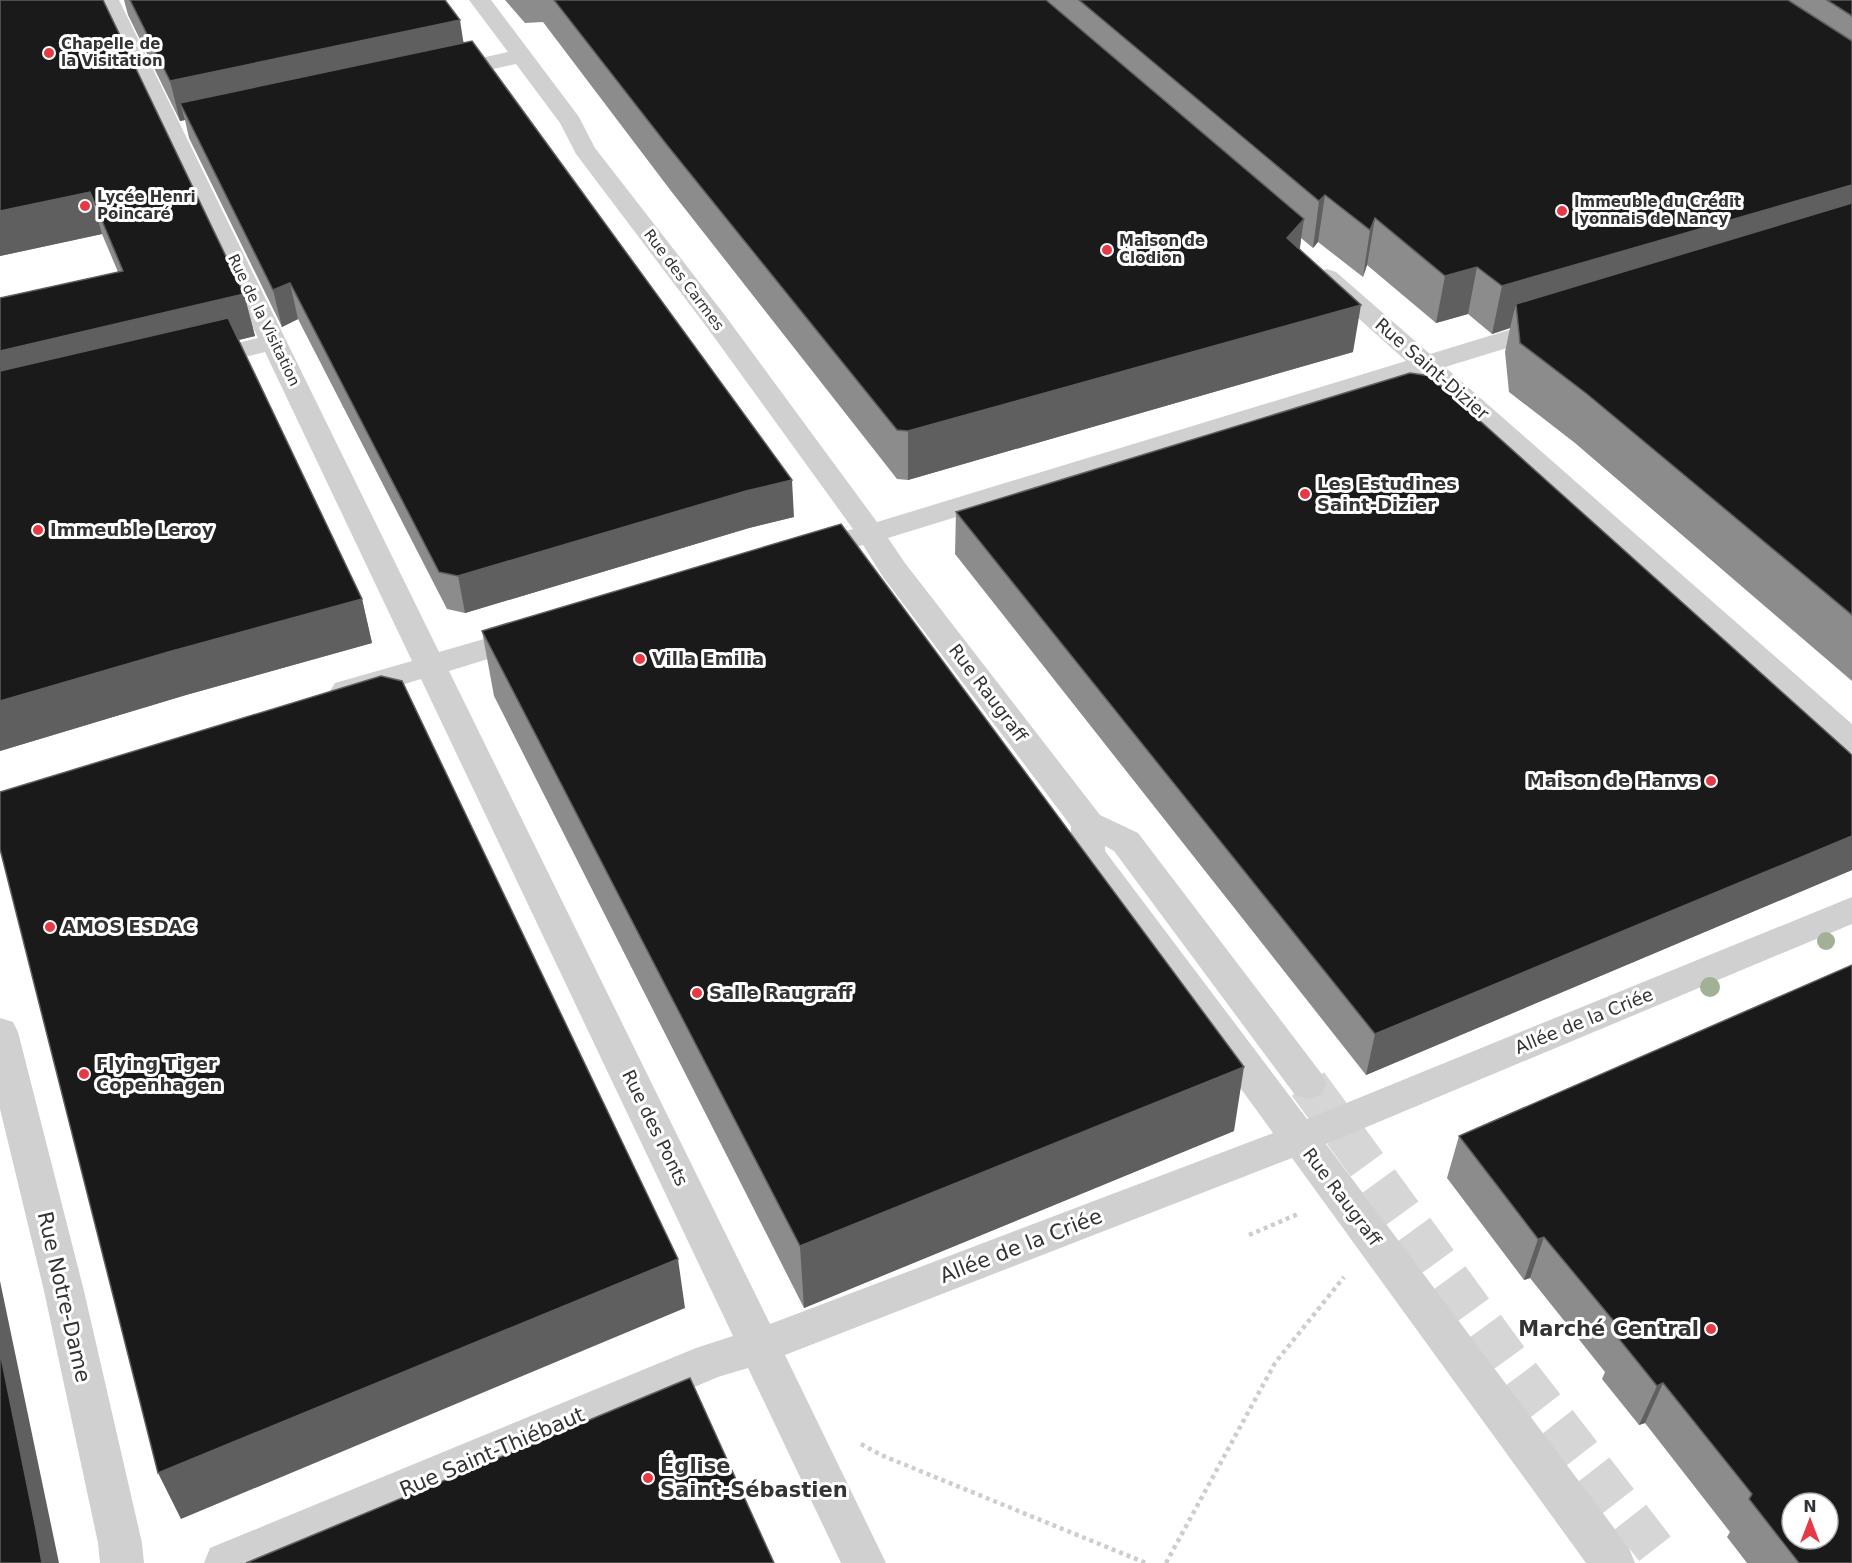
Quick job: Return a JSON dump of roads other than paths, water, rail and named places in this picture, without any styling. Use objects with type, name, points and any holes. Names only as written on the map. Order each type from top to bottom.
[{"type":"street","name":"Rue des Carmes","points":[[480,0],[571,122],[584,149],[716,320],[870,533],[888,562]]},
{"type":"street","name":"Rue de la Visitation","points":[[112,7],[182,130],[275,342],[431,666]]},
{"type":"street","points":[[423,77],[522,56]]},
{"type":"street","name":"Rue Saint-Dizier","points":[[1313,265],[1852,742]]},
{"type":"street","points":[[783,560],[1571,320]]},
{"type":"street","points":[[180,364],[275,342]]},
{"type":"street","name":"Rue Raugraff","points":[[888,562],[1088,825],[1126,842],[1308,1084]]},
{"type":"street","points":[[318,700],[560,627]]},
{"type":"street","name":"Rue des Ponts","points":[[431,666],[864,1563]]},
{"type":"street","name":"Rue Raugraff","points":[[1088,825],[1088,853],[1613,1563]]},
{"type":"street","name":"Allée de la Criée","points":[[760,1346],[1299,1138],[1852,910]]},
{"type":"street","name":"Rue Notre-Dame","points":[[0,1032],[64,1291],[120,1543],[122,1563]]},
{"type":"street","name":"Rue Saint-Thiébaut","points":[[226,1563],[700,1365],[760,1346]]},
{"type":"tunnel","points":[[1308,1084],[1520,1375],[1666,1563]]},
{"type":"place","name":"Chapelle de la Visitation","points":[[49,53]]},
{"type":"place","name":"Lycée Henri Poincaré","points":[[85,206]]},
{"type":"place","name":"Immeuble du Crédit lyonnais de Nancy","points":[[1562,211]]},
{"type":"place","name":"Maison de Clodion","points":[[1107,250]]},
{"type":"place","name":"Les Estudines Saint-Dizier","points":[[1305,494]]},
{"type":"place","name":"Immeuble Leroy","points":[[38,530]]},
{"type":"place","name":"Villa Emilia","points":[[640,659]]},
{"type":"place","name":"Maison de Hanvs","points":[[1711,781]]},
{"type":"place","name":"AMOS ESDAC","points":[[50,927]]},
{"type":"place","name":"Salle Raugraff","points":[[697,993]]},
{"type":"place","name":"Flying Tiger Copenhagen","points":[[84,1074]]},
{"type":"place","name":"Marché Central","points":[[1711,1329]]},
{"type":"place","name":"Église Saint-Sébastien","points":[[648,1478]]}]
